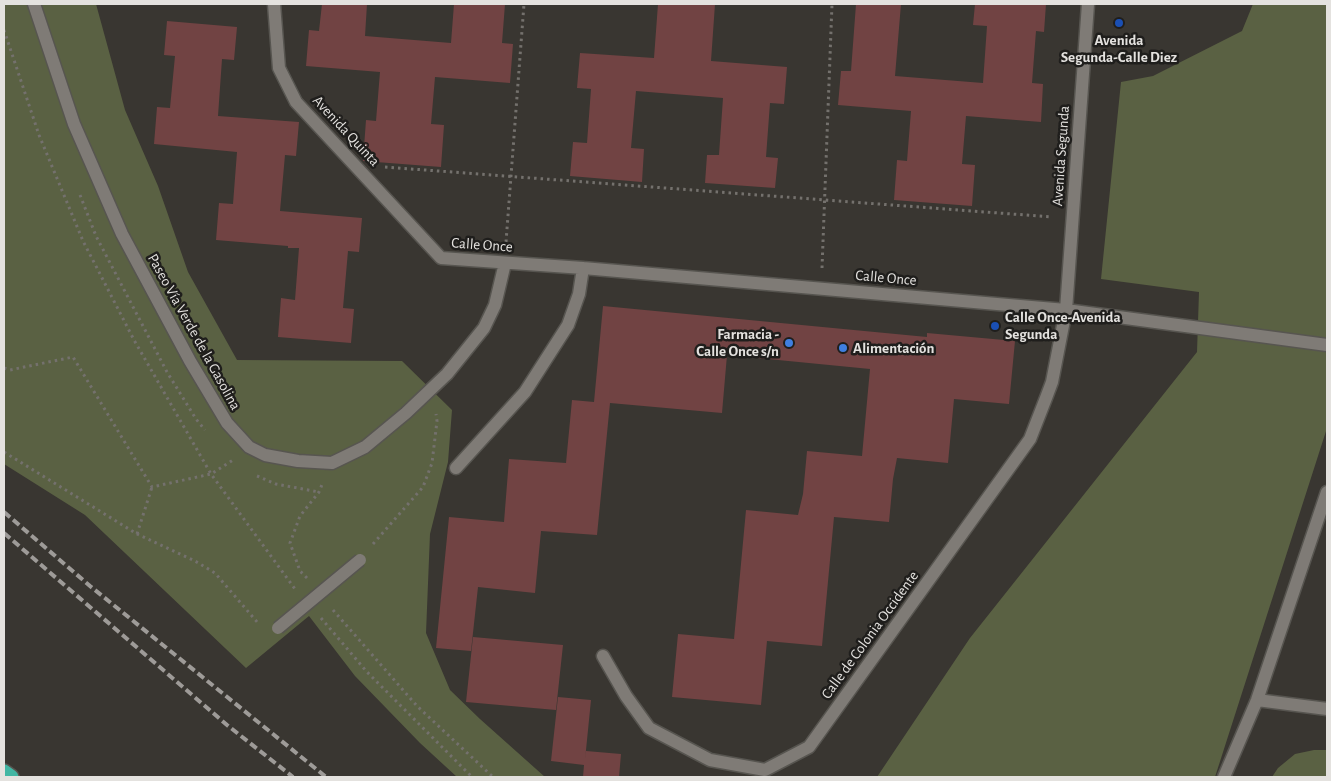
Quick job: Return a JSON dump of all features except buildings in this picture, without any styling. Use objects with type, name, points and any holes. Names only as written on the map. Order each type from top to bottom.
[{"type":"highway","points":[[4,772],[11,777]]},
{"type":"street","name":"Paseo Vía Verde de la Gasolina","points":[[34,4],[74,124],[122,234],[190,361],[227,423],[249,447],[265,455],[298,461],[332,463],[365,447],[447,374],[484,328],[495,306],[505,263]]},
{"type":"street","name":"Avenida Quinta","points":[[274,4],[279,68],[296,102],[441,258]]},
{"type":"street","name":"Avenida Segunda","points":[[1066,310],[1088,4]]},
{"type":"street","name":"Calle Once","points":[[441,258],[583,268],[1066,310],[1327,345]]},
{"type":"street","points":[[456,468],[525,392],[568,325],[578,294],[583,268]]},
{"type":"street","name":"Calle de Colonia Occidente","points":[[603,656],[626,696],[650,728],[710,760],[765,770],[809,747],[1030,439],[1052,382],[1066,310]]},
{"type":"street","points":[[1224,777],[1256,700],[1327,492]]},
{"type":"street","points":[[278,628],[360,560]]},
{"type":"street","points":[[1256,700],[1327,709]]},
{"type":"path","points":[[505,263],[524,4]]},
{"type":"path","points":[[821,288],[832,4]]},
{"type":"path","points":[[354,165],[1073,218]]},
{"type":"path","points":[[4,368],[10,370],[73,357],[152,487],[137,534]]},
{"type":"path","points":[[360,560],[423,487],[432,463],[437,421],[435,406],[425,394]]},
{"type":"path","points":[[152,487],[211,474],[231,462],[249,447]]},
{"type":"path","points":[[4,452],[137,534],[195,561],[216,574],[262,628],[274,630],[278,628]]},
{"type":"path","points":[[312,585],[300,571],[290,543],[300,516],[319,492],[332,463]]},
{"type":"path","points":[[330,606],[417,706],[493,777]]},
{"type":"green space","points":[[4,4],[96,4],[125,110],[158,186],[188,272],[237,360],[402,361],[452,410],[448,462],[430,534],[426,633],[450,690],[545,777],[457,777],[420,743],[355,676],[309,616],[246,668],[85,515],[4,464]]},
{"type":"green space","points":[[1253,4],[1327,4],[1327,428],[1215,777],[877,777],[970,638],[1197,352],[1199,292],[1101,279],[1121,82],[1153,76],[1242,31]]},
{"type":"green space","points":[[1314,750],[1327,750],[1327,777],[1272,777],[1278,768],[1295,754]]},
{"type":"railway","points":[[4,512],[90,586],[326,777]]},
{"type":"railway","points":[[4,533],[227,725],[293,777]]},
{"type":"place","name":"Avenida Segunda-Calle Diez","points":[[1119,23]]},
{"type":"place","name":"Calle Once-Avenida Segunda","points":[[995,326]]},
{"type":"place","name":"Farmacia - Calle Once s/n","points":[[789,343]]},
{"type":"place","name":"Alimentación","points":[[843,348]]}]
